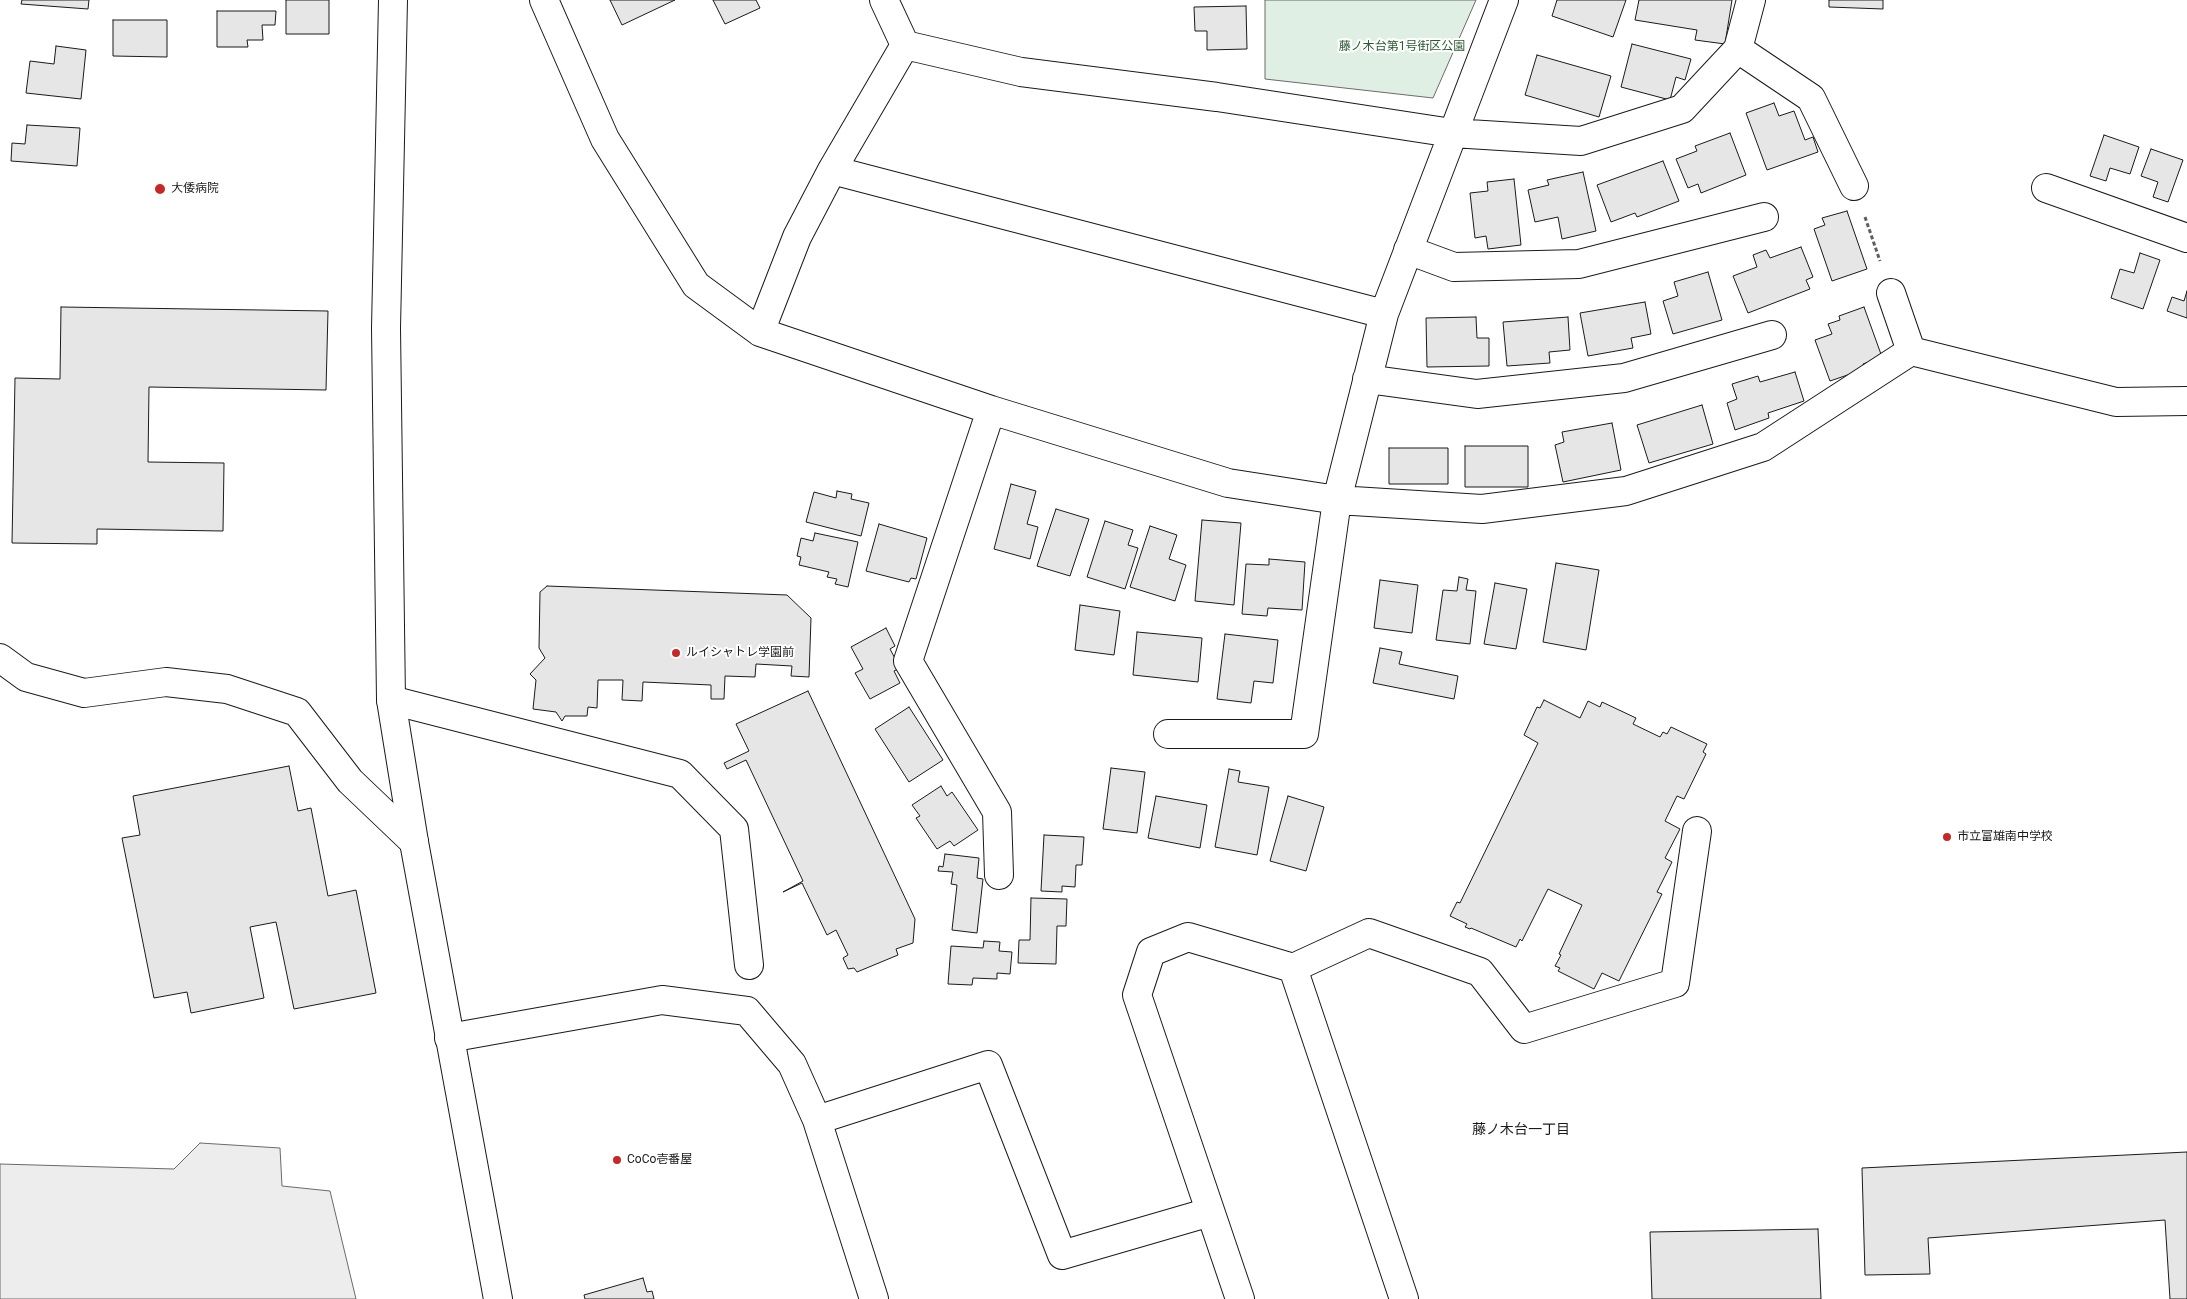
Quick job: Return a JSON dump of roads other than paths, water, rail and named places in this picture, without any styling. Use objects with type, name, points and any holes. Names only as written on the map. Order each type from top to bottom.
[{"type":"street","points":[[393,0],[386,328],[392,700],[414,842],[498,1299]]},
{"type":"street","points":[[544,0],[605,139],[696,285],[760,332],[991,410],[1228,483],[1337,500],[1482,509],[1626,491],[1764,447],[1911,351],[2116,402],[2187,401]]},
{"type":"street","points":[[884,0],[905,45]]},
{"type":"street","points":[[1168,734],[1304,734],[1337,500],[1384,314],[1504,0]]},
{"type":"street","points":[[905,45],[1021,72],[1217,97],[1452,133],[1581,141],[1682,109],[1738,49],[1751,0]]},
{"type":"street","points":[[760,332],[797,238],[832,170],[905,45]]},
{"type":"street","points":[[1738,49],[1812,98],[1854,186]]},
{"type":"street","points":[[832,170],[1384,314]]},
{"type":"street","points":[[2046,188],[2187,238]]},
{"type":"street","points":[[1408,250],[1454,267],[1578,264],[1764,217]]},
{"type":"street","points":[[1891,293],[1911,351]]},
{"type":"street","points":[[1367,379],[1477,394],[1624,378],[1772,335]]},
{"type":"street","points":[[991,410],[908,661],[997,812],[999,875]]},
{"type":"street","points":[[0,658],[26,677],[84,693],[166,682],[227,690],[297,712],[350,781],[414,842]]},
{"type":"street","points":[[392,700],[680,774],[734,829],[749,966]]},
{"type":"street","points":[[1240,1299],[1138,995],[1151,952],[1188,937],[1293,968],[1369,933],[1480,972],[1524,1029],[1675,984],[1697,831]]},
{"type":"street","points":[[1293,968],[1404,1299]]},
{"type":"street","points":[[449,1038],[662,1000],[747,1011],[792,1064],[817,1120],[874,1299]]},
{"type":"street","points":[[817,1120],[988,1065],[1062,1255],[1210,1212]]},
{"type":"place","name":"大倭病院","points":[[160,189]]},
{"type":"place","name":"ルイシャトレ学園前","points":[[676,653]]},
{"type":"place","name":"市立富雄南中学校","points":[[1947,837]]},
{"type":"place","name":"CoCo壱番屋","points":[[617,1160]]},
{"type":"district","name":"藤ノ木台一丁目","points":[[1521,1130]]},
{"type":"park label","name":"藤ノ木台第1号街区公園","points":[[1402,47]]}]
